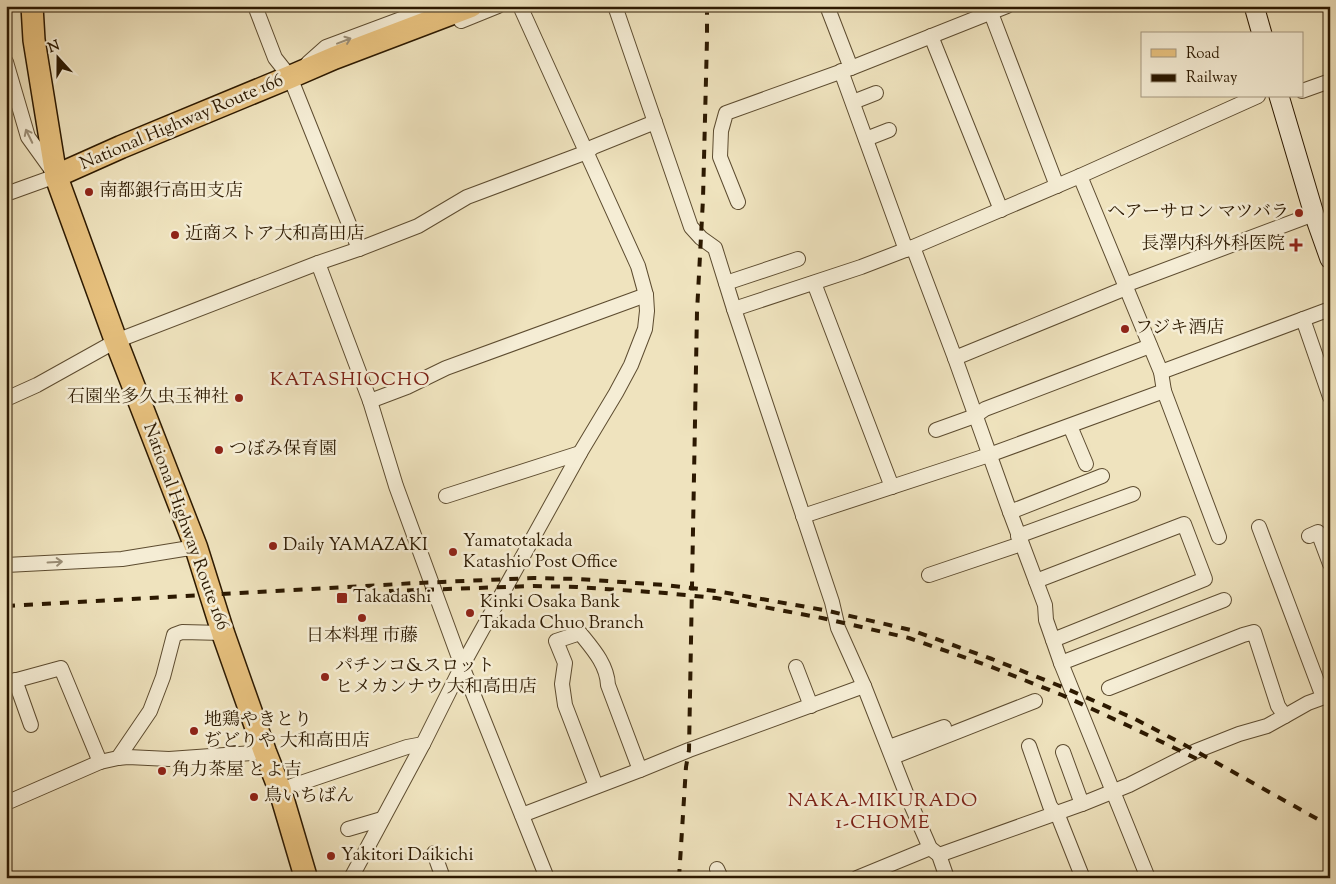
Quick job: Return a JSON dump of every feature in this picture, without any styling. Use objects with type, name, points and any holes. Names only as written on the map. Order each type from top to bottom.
[{"type":"highway","name":"National Highway Route 166","points":[[306,875],[280,790],[223,633],[196,547],[116,341],[56,176],[334,58],[471,6]]},
{"type":"main road","points":[[32,6],[34,40],[56,176]]},
{"type":"main road","points":[[1254,6],[1261,32]]},
{"type":"main road","points":[[1282,98],[1314,214],[1330,259]]},
{"type":"street","points":[[255,6],[275,58],[290,78],[359,249]]},
{"type":"street","points":[[290,78],[326,47],[436,6]]},
{"type":"street","points":[[290,78],[336,69],[498,6]]},
{"type":"street","points":[[351,878],[423,744],[462,666],[580,453],[616,393],[631,365],[645,330],[646,295],[638,266],[520,6]]},
{"type":"street","points":[[615,6],[691,228],[715,248],[832,602],[838,628],[864,686],[906,793],[947,878]]},
{"type":"street","points":[[827,6],[846,69],[853,102],[866,139],[955,358],[1036,581],[1044,606],[1046,620],[1061,663],[1148,878]]},
{"type":"street","points":[[738,202],[720,157],[721,131],[726,113],[846,69],[1007,6]]},
{"type":"street","points":[[990,13],[1058,186]]},
{"type":"street","points":[[931,36],[1001,210]]},
{"type":"street","points":[[6,62],[28,137],[56,176],[6,194]]},
{"type":"street","points":[[1304,90],[1330,81]]},
{"type":"street","points":[[853,102],[876,93]]},
{"type":"street","points":[[734,309],[861,267],[909,248],[1058,186],[1254,98]]},
{"type":"street","points":[[6,399],[37,385],[116,341],[418,226],[467,197],[587,152],[594,147],[655,122]]},
{"type":"street","points":[[866,139],[889,130]]},
{"type":"street","points":[[1080,176],[1161,372],[1164,391],[1219,538]]},
{"type":"street","points":[[955,358],[1125,286],[1314,214]]},
{"type":"street","points":[[726,283],[798,259]]},
{"type":"street","points":[[318,263],[370,401],[396,486],[462,666],[547,878]]},
{"type":"street","points":[[814,283],[892,487]]},
{"type":"street","points":[[370,401],[407,387],[446,368],[646,295]]},
{"type":"street","points":[[1161,372],[1330,309]]},
{"type":"street","points":[[1303,319],[1330,397]]},
{"type":"street","points":[[936,430],[975,416],[985,409],[1150,346]]},
{"type":"street","points":[[803,516],[989,455],[1164,391]]},
{"type":"street","points":[[1070,426],[1086,464]]},
{"type":"street","points":[[446,496],[580,453]]},
{"type":"street","points":[[1010,512],[1102,476]]},
{"type":"street","points":[[929,575],[1133,494]]},
{"type":"street","points":[[1036,581],[1184,524],[1205,579],[1053,640]]},
{"type":"street","points":[[858,878],[1082,804],[1129,785],[1196,751],[1267,726],[1308,703],[1327,696],[1259,526]]},
{"type":"street","points":[[1309,536],[1318,532],[1330,564]]},
{"type":"street","points":[[6,565],[122,559],[196,547]]},
{"type":"street","points":[[1061,663],[1224,600]]},
{"type":"street","points":[[118,758],[150,711],[163,677],[174,634],[182,632],[223,633]]},
{"type":"street","points":[[1109,688],[1243,634],[1254,632],[1278,706],[1285,716]]},
{"type":"street","points":[[596,786],[566,705],[562,684],[565,663],[556,641],[580,634],[599,656],[640,770]]},
{"type":"street","points":[[796,667],[810,706]]},
{"type":"street","points":[[32,725],[10,682],[61,668],[100,762]]},
{"type":"street","points":[[522,815],[689,750],[864,686]]},
{"type":"street","points":[[891,752],[1035,701]]},
{"type":"street","points":[[891,752],[988,710]]},
{"type":"street","points":[[280,790],[406,747],[423,744]]},
{"type":"street","points":[[1029,746],[1050,806],[1056,813],[1082,876]]},
{"type":"street","points":[[6,803],[100,762],[118,758],[169,759],[265,752]]},
{"type":"street","points":[[1063,752],[1082,804]]},
{"type":"street","points":[[348,829],[382,818]]},
{"type":"street","points":[[434,853],[443,878]]},
{"type":"railway","points":[[679,878],[686,767],[689,750],[697,312],[703,199],[707,6]]},
{"type":"railway","points":[[6,606],[534,578],[665,585],[716,591],[824,610],[911,630],[992,659],[1065,688],[1135,719],[1330,826]]},
{"type":"railway","points":[[389,591],[534,586],[577,587],[716,598],[822,618],[909,638],[989,666],[1062,695],[1197,759]]},
{"type":"place","name":"南都銀行高田支店","points":[[89,192]]},
{"type":"place","name":"ヘアーサロン マツバラ","points":[[1299,213]]},
{"type":"place","name":"近商ストア大和高田店","points":[[175,235]]},
{"type":"place","name":"長澤内科外科医院","points":[[1296,245]]},
{"type":"place","name":"フジキ酒店","points":[[1125,329]]},
{"type":"place","name":"石園坐多久虫玉神社","points":[[239,398]]},
{"type":"place","name":"つぼみ保育園","points":[[219,450]]},
{"type":"place","name":"Daily YAMAZAKI","points":[[273,546]]},
{"type":"place","name":"Yamatotakada Katashio Post Office","points":[[453,552]]},
{"type":"place","name":"Takadashi","points":[[342,598]]},
{"type":"place","name":"Kinki Osaka Bank Takada Chuo Branch","points":[[470,613]]},
{"type":"place","name":"日本料理 市藤","points":[[362,618]]},
{"type":"place","name":"パチンコ&スロット ヒメカンナウ 大和高田店","points":[[325,677]]},
{"type":"place","name":"地鶏やきとり ぢどりや 大和高田店","points":[[194,731]]},
{"type":"place","name":"角力茶屋 とよ吉","points":[[162,771]]},
{"type":"place","name":"鳥いちばん","points":[[254,797]]},
{"type":"place","name":"Yakitori Daikichi","points":[[331,856]]},
{"type":"district","name":"KATASHIOCHO","points":[[350,380]]},
{"type":"district","name":"NAKA-MIKURADO 1-CHOME","points":[[883,812]]}]
